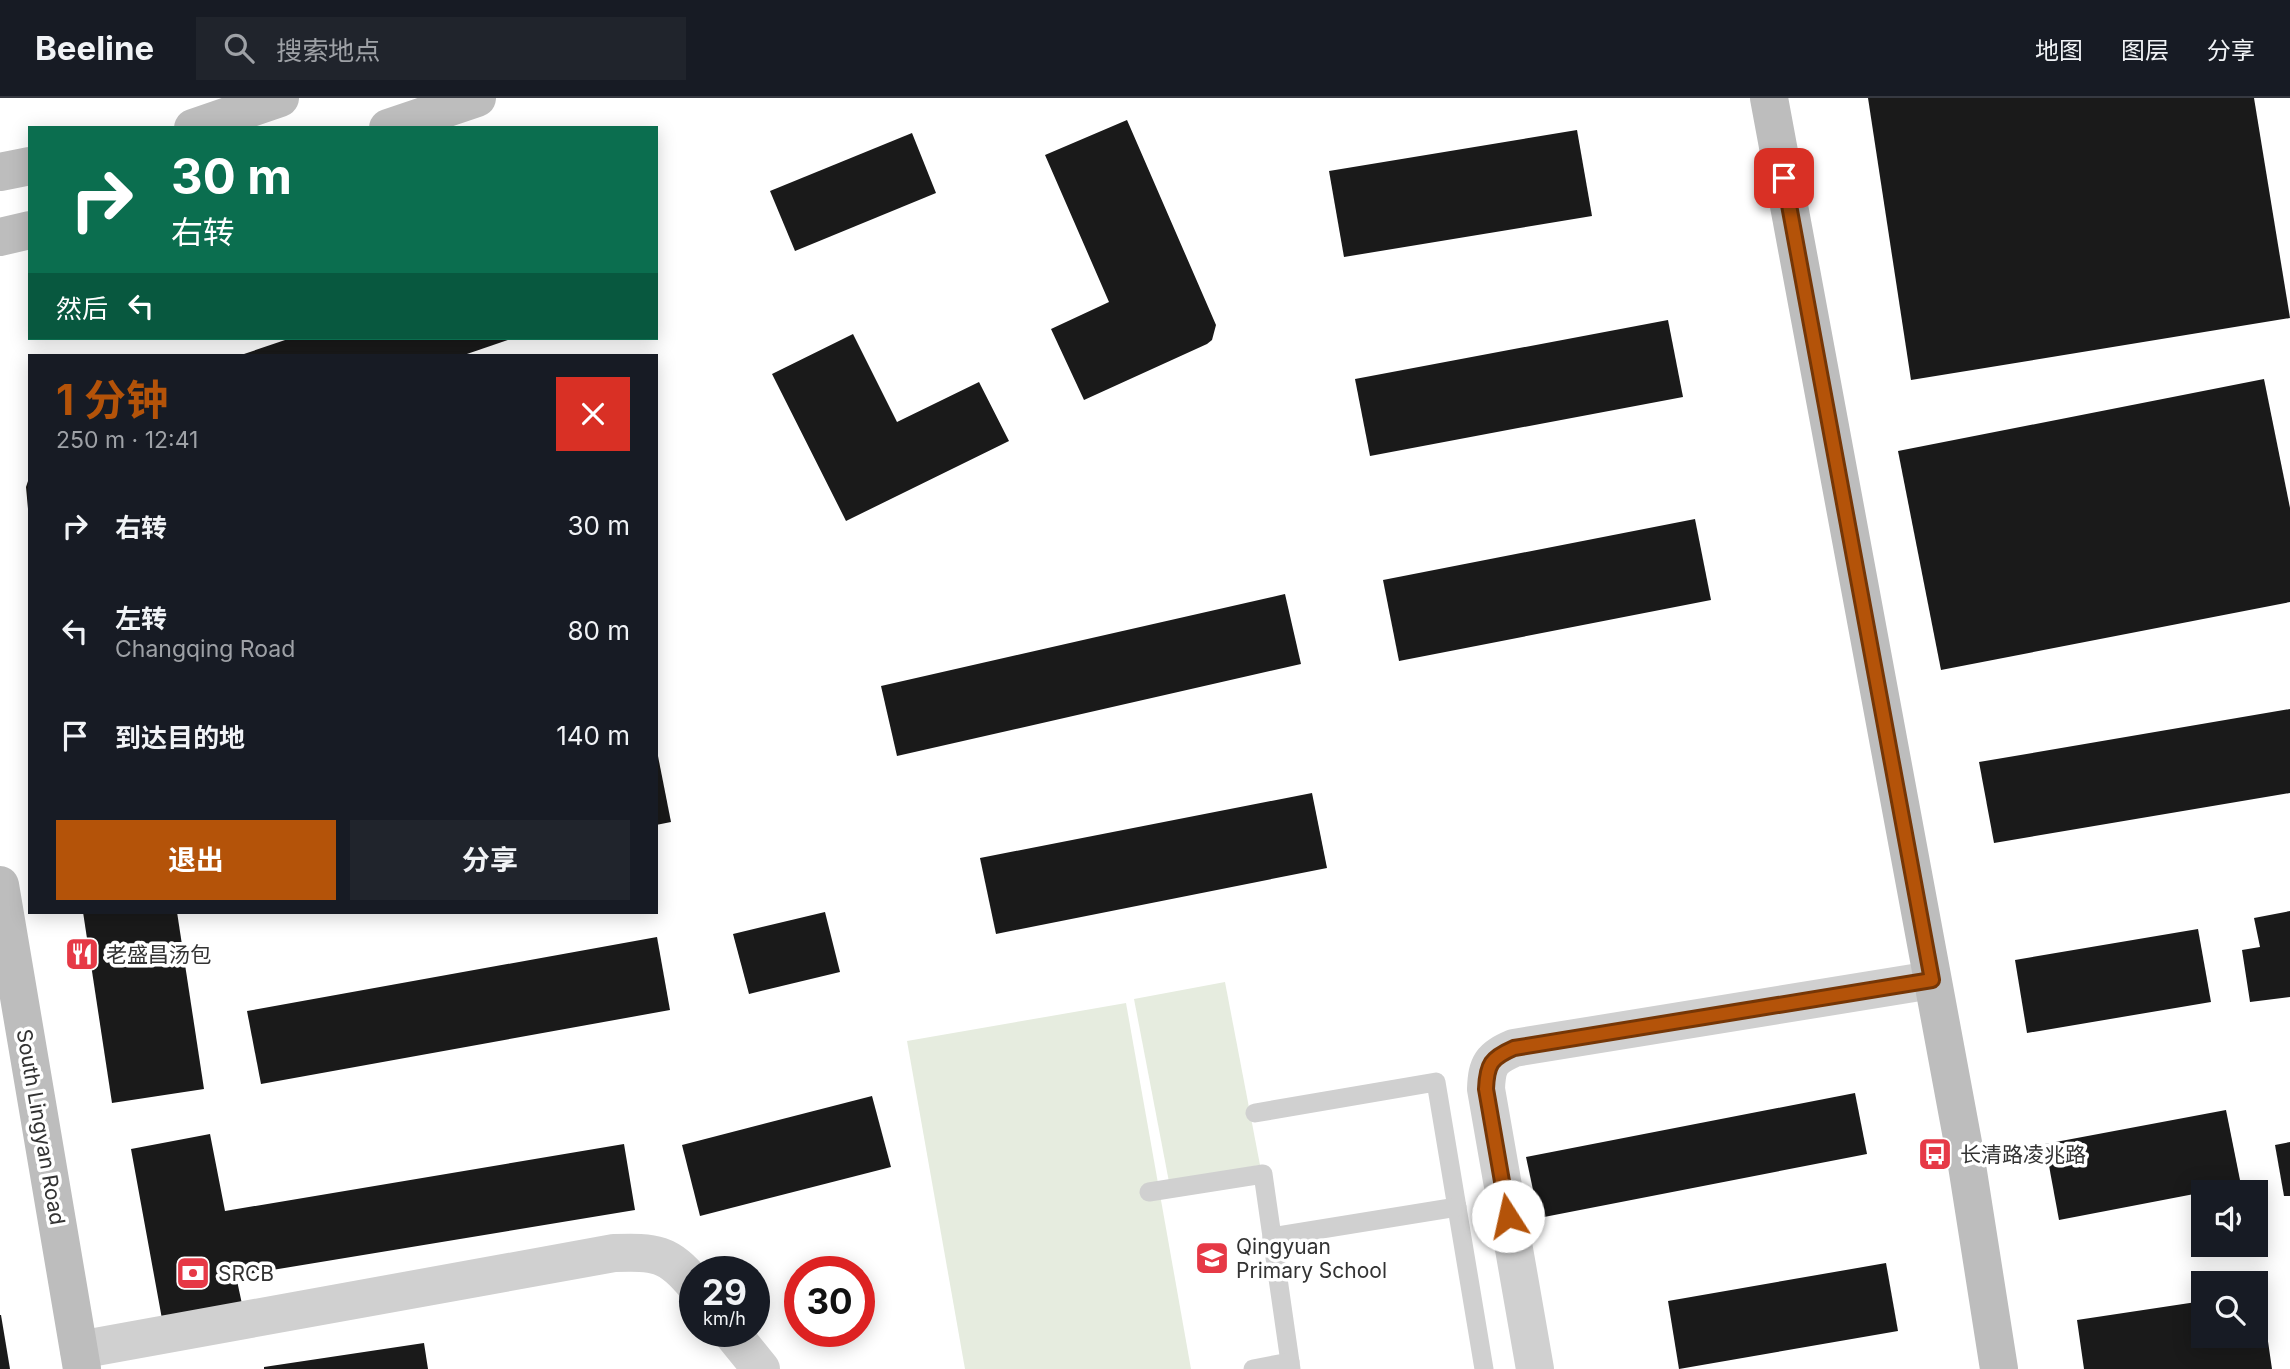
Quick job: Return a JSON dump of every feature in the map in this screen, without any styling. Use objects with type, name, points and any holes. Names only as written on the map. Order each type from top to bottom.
[{"type":"main road","points":[[199,126],[280,98]]},
{"type":"main road","points":[[394,126],[477,98]]},
{"type":"main road","points":[[1769,98],[1966,1159],[1999,1369]]},
{"type":"main road","points":[[0,172],[28,166]]},
{"type":"main road","points":[[0,237],[28,230]]},
{"type":"main road","name":"South Lingyan Road","points":[[0,885],[81,1360]]},
{"type":"street","points":[[1535,1369],[1486,1089],[1487,1071],[1496,1056],[1514,1048],[1932,980]]},
{"type":"street","points":[[81,1360],[614,1253],[649,1252],[679,1265]]},
{"type":"street","points":[[744,1347],[761,1369]]},
{"type":"lane","points":[[1255,1113],[1436,1082],[1484,1369]]},
{"type":"lane","points":[[1149,1192],[1263,1174],[1291,1366],[1253,1369]]},
{"type":"lane","points":[[1272,1237],[1457,1207]]},
{"type":"shaded area","points":[[1225,982],[1260,1165],[1169,1182],[1134,999]]},
{"type":"shaded area","points":[[1126,1003],[1191,1369],[965,1369],[907,1041]]},
{"type":"building","points":[[1868,98],[2254,98],[2290,318],[1911,380]]},
{"type":"building","points":[[1127,120],[1216,325],[1212,340],[1207,344],[1084,400],[1051,329],[1109,302],[1045,155]]},
{"type":"building","points":[[1577,130],[1592,216],[1344,257],[1329,171]]},
{"type":"building","points":[[912,133],[936,193],[795,251],[770,191]]},
{"type":"building","points":[[1668,320],[1683,397],[1370,456],[1355,379]]},
{"type":"building","points":[[853,334],[897,422],[979,382],[1009,441],[846,521],[772,374]]},
{"type":"building","points":[[285,340],[508,340],[467,354],[244,354]]},
{"type":"building","points":[[2264,379],[2290,508],[2290,602],[1941,670],[1898,451]]},
{"type":"building","points":[[1695,519],[1711,600],[1399,661],[1383,580]]},
{"type":"building","points":[[1285,594],[1301,664],[897,756],[881,686]]},
{"type":"building","points":[[2290,709],[2290,793],[1994,843],[1979,762]]},
{"type":"building","points":[[658,756],[671,822],[658,825]]},
{"type":"building","points":[[1312,793],[1327,868],[996,934],[980,858]]},
{"type":"building","points":[[2290,911],[2290,997],[2250,1002],[2242,950],[2260,947],[2254,918]]},
{"type":"building","points":[[825,912],[840,972],[749,994],[733,934]]},
{"type":"building","points":[[83,914],[177,914],[204,1089],[112,1103]]},
{"type":"building","points":[[2198,929],[2211,1002],[2027,1033],[2015,960]]},
{"type":"building","points":[[657,937],[670,1010],[261,1084],[247,1011]]},
{"type":"building","points":[[1855,1093],[1867,1154],[1539,1218],[1526,1157]]},
{"type":"building","points":[[872,1096],[891,1167],[700,1216],[682,1145]]},
{"type":"building","points":[[2226,1110],[2240,1180],[2191,1180],[2191,1195],[2059,1220],[2045,1144]]},
{"type":"building","points":[[210,1134],[225,1211],[624,1144],[635,1210],[236,1276],[242,1304],[162,1319],[131,1149]]},
{"type":"building","points":[[2290,1142],[2290,1196],[2284,1196],[2275,1145]]},
{"type":"building","points":[[1886,1263],[1898,1331],[1679,1369],[1668,1301]]},
{"type":"building","points":[[2191,1303],[2191,1348],[2268,1348],[2268,1341],[2272,1369],[2084,1369],[2077,1320]]},
{"type":"building","points":[[1,1315],[10,1369],[0,1369]]},
{"type":"building","points":[[424,1343],[428,1369],[264,1369],[264,1367]]},
{"type":"place","name":"老盛昌汤包","points":[[82,954]]},
{"type":"place","name":"长清路凌兆路","points":[[1935,1154]]},
{"type":"place","name":"Qingyuan Primary School","points":[[1212,1258]]},
{"type":"place","name":"SRCB","points":[[193,1273]]},
{"type":"route","points":[[1508,1216],[1486,1089],[1487,1071],[1496,1056],[1514,1048],[1932,980],[1784,178]]}]
